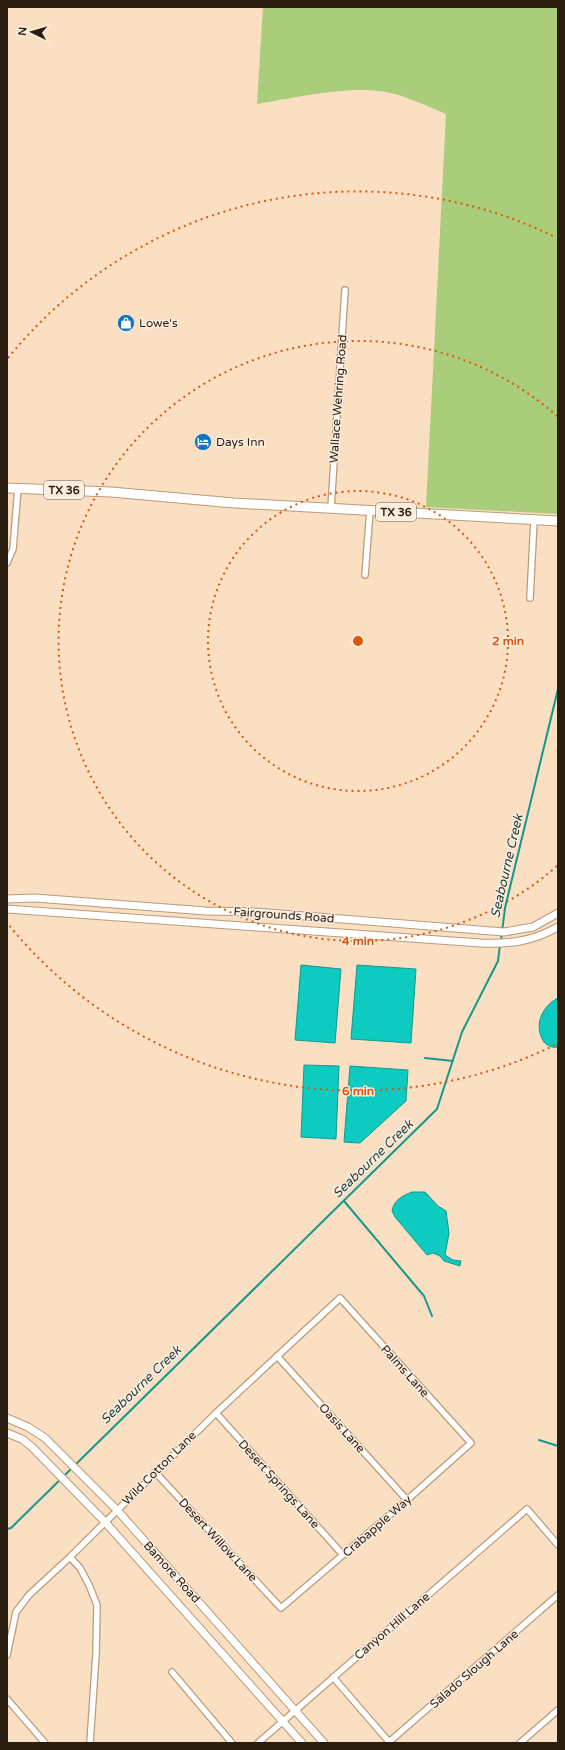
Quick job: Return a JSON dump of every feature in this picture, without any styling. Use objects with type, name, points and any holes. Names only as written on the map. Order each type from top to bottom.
[{"type":"main road","name":"TX 36","points":[[7,488],[111,492],[234,503],[558,521]]},
{"type":"street","name":"Wallace Wehring Road","points":[[331,508],[345,290]]},
{"type":"street","points":[[7,563],[13,549],[18,488]]},
{"type":"street","points":[[365,575],[370,510]]},
{"type":"street","points":[[530,598],[534,520]]},
{"type":"street","name":"Fairgrounds Road","points":[[7,899],[34,898],[206,911],[255,912],[504,932],[522,930],[538,925],[558,914]]},
{"type":"street","name":"Fairgrounds Road","points":[[7,908],[480,943],[524,941],[543,936],[558,927]]},
{"type":"street","name":"Wild Cotton Lane","points":[[7,1655],[16,1612],[29,1595],[70,1557],[216,1413],[340,1298]]},
{"type":"street","name":"Palms Lane","points":[[340,1298],[470,1443]]},
{"type":"street","name":"Oasis Lane","points":[[277,1356],[407,1500]]},
{"type":"street","name":"Desert Springs Lane","points":[[216,1413],[343,1555]]},
{"type":"street","name":"Bamore Road","points":[[7,1418],[35,1431],[56,1447],[117,1510],[324,1743]]},
{"type":"street","points":[[7,1433],[22,1439],[48,1463],[105,1522],[302,1743]]},
{"type":"street","name":"Crabapple Way","points":[[281,1608],[407,1500],[470,1443]]},
{"type":"street","name":"Desert Willow Lane","points":[[155,1472],[281,1608]]},
{"type":"street","name":"Canyon Hill Lane","points":[[258,1743],[526,1509],[558,1545]]},
{"type":"street","points":[[70,1557],[80,1568],[89,1585],[96,1605],[96,1654],[90,1743]]},
{"type":"street","name":"Salado Slough Lane","points":[[390,1743],[558,1595]]},
{"type":"street","points":[[172,1672],[232,1743]]},
{"type":"street","points":[[333,1677],[390,1743]]},
{"type":"street","points":[[7,1699],[45,1743]]},
{"type":"street","points":[[520,1743],[558,1710]]},
{"type":"green space","points":[[263,7],[558,7],[558,514],[426,507],[446,114],[395,94],[362,90],[308,95],[257,104]]},
{"type":"water","points":[[301,965],[341,969],[335,1043],[295,1040]]},
{"type":"water","points":[[357,965],[416,969],[411,1043],[351,1039]]},
{"type":"water","points":[[558,998],[558,1047],[554,1047],[549,1046],[544,1042],[539,1030],[539,1023],[544,1011]]},
{"type":"water","points":[[304,1065],[339,1066],[336,1139],[301,1137]]},
{"type":"water","points":[[350,1066],[408,1070],[406,1101],[360,1143],[344,1142]]},
{"type":"water","points":[[412,1192],[425,1192],[438,1206],[446,1211],[449,1233],[445,1255],[453,1260],[461,1261],[460,1266],[444,1261],[440,1256],[433,1253],[427,1255],[395,1217],[392,1211],[397,1201]]},
{"type":"waterway","name":"Seabourne Creek","points":[[501,940],[505,908],[558,689]]},
{"type":"waterway","name":"Seabourne Creek","points":[[7,1529],[11,1528],[437,1109],[462,1032],[498,961],[500,945]]},
{"type":"waterway","points":[[425,1058],[453,1061]]},
{"type":"waterway","points":[[344,1201],[424,1296],[432,1316]]},
{"type":"waterway","points":[[539,1440],[558,1446]]},
{"type":"place","name":"Lowe's","points":[[126,323]]},
{"type":"place","name":"Days Inn","points":[[203,442]]}]
